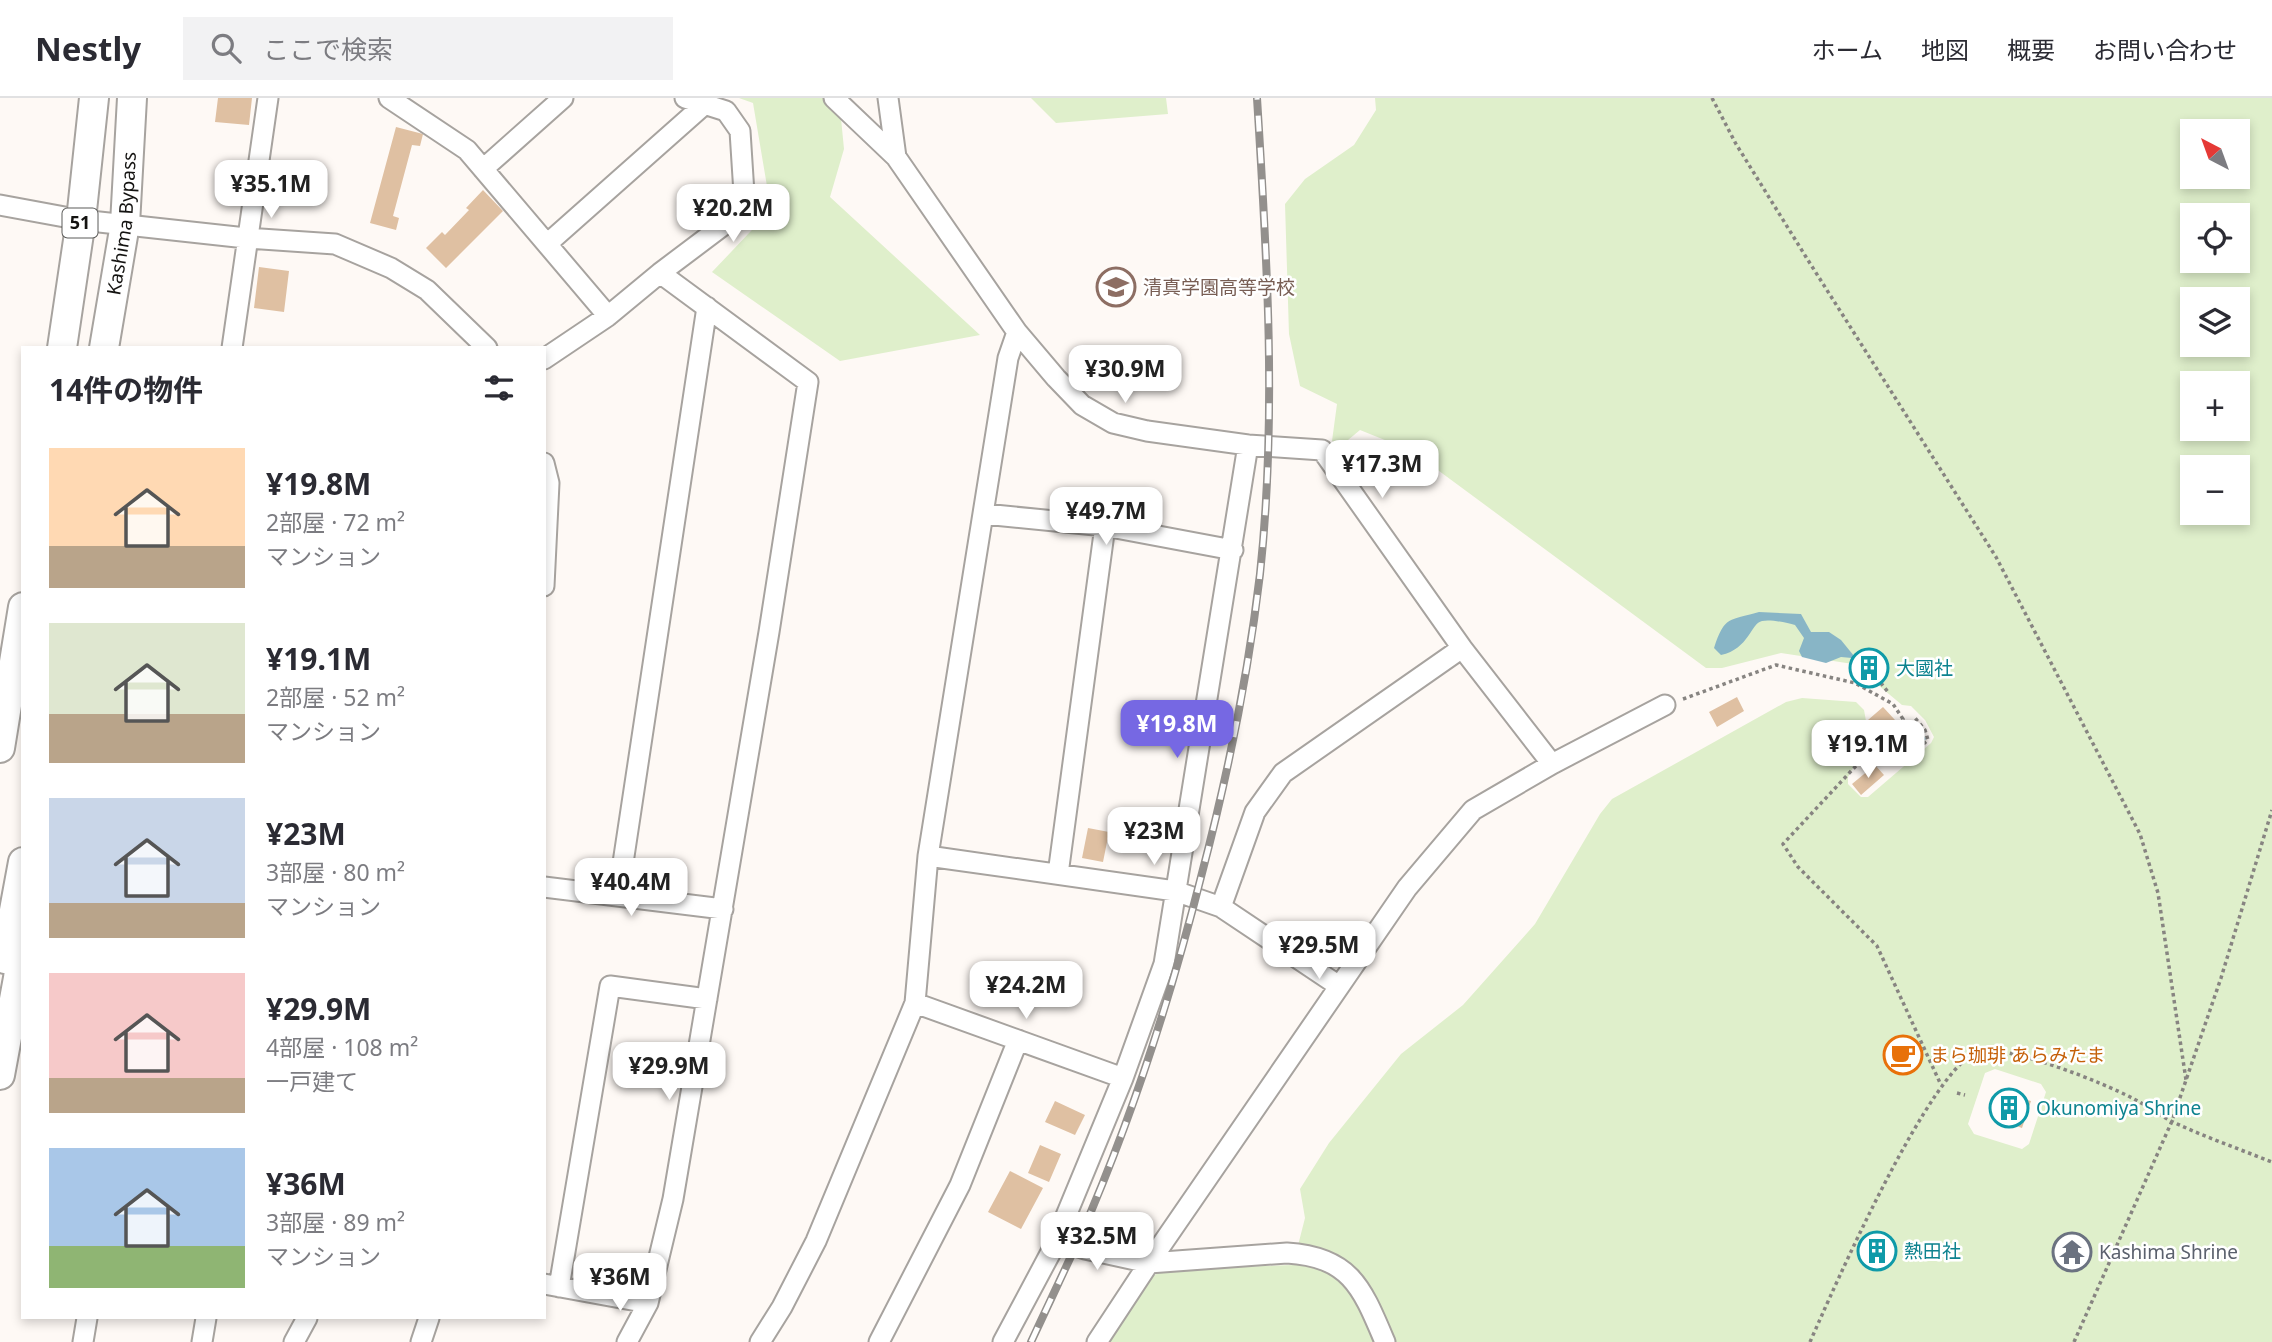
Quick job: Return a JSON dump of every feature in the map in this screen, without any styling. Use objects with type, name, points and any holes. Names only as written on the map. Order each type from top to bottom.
[{"type":"highway","name":"Kashima Bypass","points":[[62,346],[81,220],[94,98]]},
{"type":"highway","name":"Kashima Bypass","points":[[104,346],[125,224],[132,98]]},
{"type":"highway","points":[[0,748],[21,619]]},
{"type":"highway","points":[[0,985],[21,873]]},
{"type":"highway","points":[[0,1075],[21,955]]},
{"type":"street","points":[[232,346],[268,98]]},
{"type":"street","points":[[389,98],[412,104],[467,150],[608,316]]},
{"type":"street","points":[[483,169],[563,98]]},
{"type":"street","points":[[546,358],[608,316],[745,209],[740,131],[726,111],[685,98]]},
{"type":"street","points":[[834,98],[896,158],[1017,332],[1055,378],[1082,405],[1112,423],[1147,431],[1248,445],[1322,450],[1462,648],[1552,764]]},
{"type":"street","points":[[888,98],[896,158]]},
{"type":"street","points":[[547,244],[705,104]]},
{"type":"street","points":[[0,205],[81,220],[246,238],[335,244],[391,268],[427,290],[485,346]]},
{"type":"street","points":[[627,1342],[649,1303],[673,1199],[808,382],[660,273]]},
{"type":"street","points":[[618,896],[707,307]]},
{"type":"street","points":[[760,1342],[782,1307],[816,1241],[915,1003],[928,856],[1008,358],[1017,332]]},
{"type":"street","points":[[1003,1342],[1056,1240],[1123,1078],[1164,964],[1248,445]]},
{"type":"street","points":[[546,470],[550,483],[546,530]]},
{"type":"street","points":[[984,514],[1105,526],[1233,550]]},
{"type":"street","points":[[1058,874],[1105,526]]},
{"type":"street","points":[[1222,907],[1255,812],[1283,773],[1462,648]]},
{"type":"street","points":[[1097,1342],[1407,888],[1473,810],[1552,764],[1665,705]]},
{"type":"street","points":[[928,856],[1175,891],[1222,907],[1339,986]]},
{"type":"street","points":[[546,887],[723,909]]},
{"type":"street","points":[[649,1303],[552,1285],[610,986],[707,999]]},
{"type":"street","points":[[915,1003],[1123,1078]]},
{"type":"street","points":[[880,1342],[960,1185],[1018,1040]]},
{"type":"street","points":[[1056,1240],[1086,1250],[1149,1263],[1287,1253],[1308,1254],[1328,1260],[1342,1269],[1361,1291],[1385,1342]]},
{"type":"street","points":[[83,1342],[87,1319]]},
{"type":"street","points":[[202,1342],[206,1319]]},
{"type":"street","points":[[294,1342],[306,1319]]},
{"type":"street","points":[[421,1342],[429,1319]]},
{"type":"path","points":[[1712,98],[1736,144],[1805,257],[1996,557],[2140,834],[2158,893],[2186,1080]]},
{"type":"path","points":[[1665,705],[1776,665],[1855,683],[1893,704],[1903,719],[1853,768],[1783,844],[1798,867],[1877,946],[1941,1085]]},
{"type":"path","points":[[1872,672],[1888,692]]},
{"type":"path","points":[[1902,762],[1928,740],[1925,730],[1915,718]]},
{"type":"path","points":[[2074,1342],[2172,1121],[2221,978],[2272,810]]},
{"type":"path","points":[[1810,1342],[1868,1214],[1941,1085],[1973,1054],[1993,1051],[2032,1059],[2130,1096],[2172,1121],[2272,1162]]},
{"type":"path","points":[[1957,1093],[1965,1096]]},
{"type":"green space","points":[[739,98],[839,98],[844,149],[830,197],[980,335],[840,361],[712,272],[771,210],[753,103]]},
{"type":"green space","points":[[1031,98],[1166,98],[1168,114],[1056,123]]},
{"type":"green space","points":[[1375,98],[2272,98],[2272,1342],[1108,1342],[1153,1276],[1165,1269],[1293,1265],[1305,1218],[1300,1189],[1329,1143],[1401,1054],[1463,1005],[1535,924],[1600,814],[1612,799],[1786,702],[1802,698],[1856,702],[1864,710],[1866,721],[1854,734],[1851,743],[1859,757],[1848,777],[1848,784],[1861,797],[1868,797],[1931,743],[1934,737],[1925,720],[1911,706],[1902,705],[1853,664],[1781,653],[1722,668],[1706,668],[1412,451],[1360,430],[1342,445],[1332,441],[1337,404],[1300,386],[1289,334],[1285,204],[1305,179],[1354,145],[1376,110]],"holes":[[[1995,1069],[2041,1084],[2046,1092],[2029,1144],[2022,1149],[1974,1134],[1968,1124],[1985,1073]]]},
{"type":"water","points":[[1759,612],[1801,614],[1811,632],[1829,632],[1841,640],[1854,656],[1841,657],[1826,663],[1802,657],[1799,651],[1804,638],[1795,625],[1770,620],[1758,623],[1743,642],[1730,652],[1721,655],[1714,648],[1725,624]]},
{"type":"water","points":[[1915,722],[1926,739],[1901,760],[1892,758],[1884,749]]},
{"type":"building","points":[[218,98],[252,98],[249,125],[215,122]]},
{"type":"building","points":[[396,127],[423,134],[420,146],[412,145],[393,216],[399,218],[396,230],[370,223]]},
{"type":"building","points":[[483,190],[503,211],[446,268],[426,248],[442,232],[445,235],[469,210],[466,208]]},
{"type":"building","points":[[259,267],[289,271],[284,312],[254,308]]},
{"type":"building","points":[[1737,697],[1744,711],[1717,727],[1709,712]]},
{"type":"building","points":[[1883,707],[1895,720],[1879,733],[1868,720]]},
{"type":"building","points":[[1875,765],[1884,775],[1861,795],[1852,784]]},
{"type":"building","points":[[1088,828],[1109,832],[1103,862],[1082,858]]},
{"type":"building","points":[[1899,1046],[1913,1055],[1908,1064],[1894,1056]]},
{"type":"building","name":"Okunomiya Shrine","points":[[2001,1091],[2011,1094],[2008,1102],[2018,1105],[2020,1098],[2031,1101],[2022,1128],[2011,1124],[2014,1116],[2004,1112],[2002,1120],[1992,1117],[1993,1112],[1989,1110],[1994,1095],[1999,1096]]},
{"type":"building","points":[[1055,1101],[1085,1115],[1075,1135],[1045,1122]]},
{"type":"building","points":[[1040,1145],[1061,1154],[1049,1182],[1028,1173]]},
{"type":"building","points":[[1010,1171],[1043,1188],[1021,1229],[988,1212]]},
{"type":"railway","points":[[1031,1342],[1099,1193],[1148,1060],[1201,877],[1220,802],[1243,689],[1260,574],[1268,455],[1269,336],[1257,98]]},
{"type":"place","name":"清真学園高等学校","points":[[1116,287]]},
{"type":"place","name":"大國社","points":[[1869,668]]},
{"type":"place","name":"まら珈琲 あらみたま","points":[[1903,1055]]},
{"type":"place","name":"Okunomiya Shrine","points":[[2009,1108]]},
{"type":"place","name":"熱田社","points":[[1877,1251]]},
{"type":"place","name":"Kashima Shrine","points":[[2072,1252]]}]
